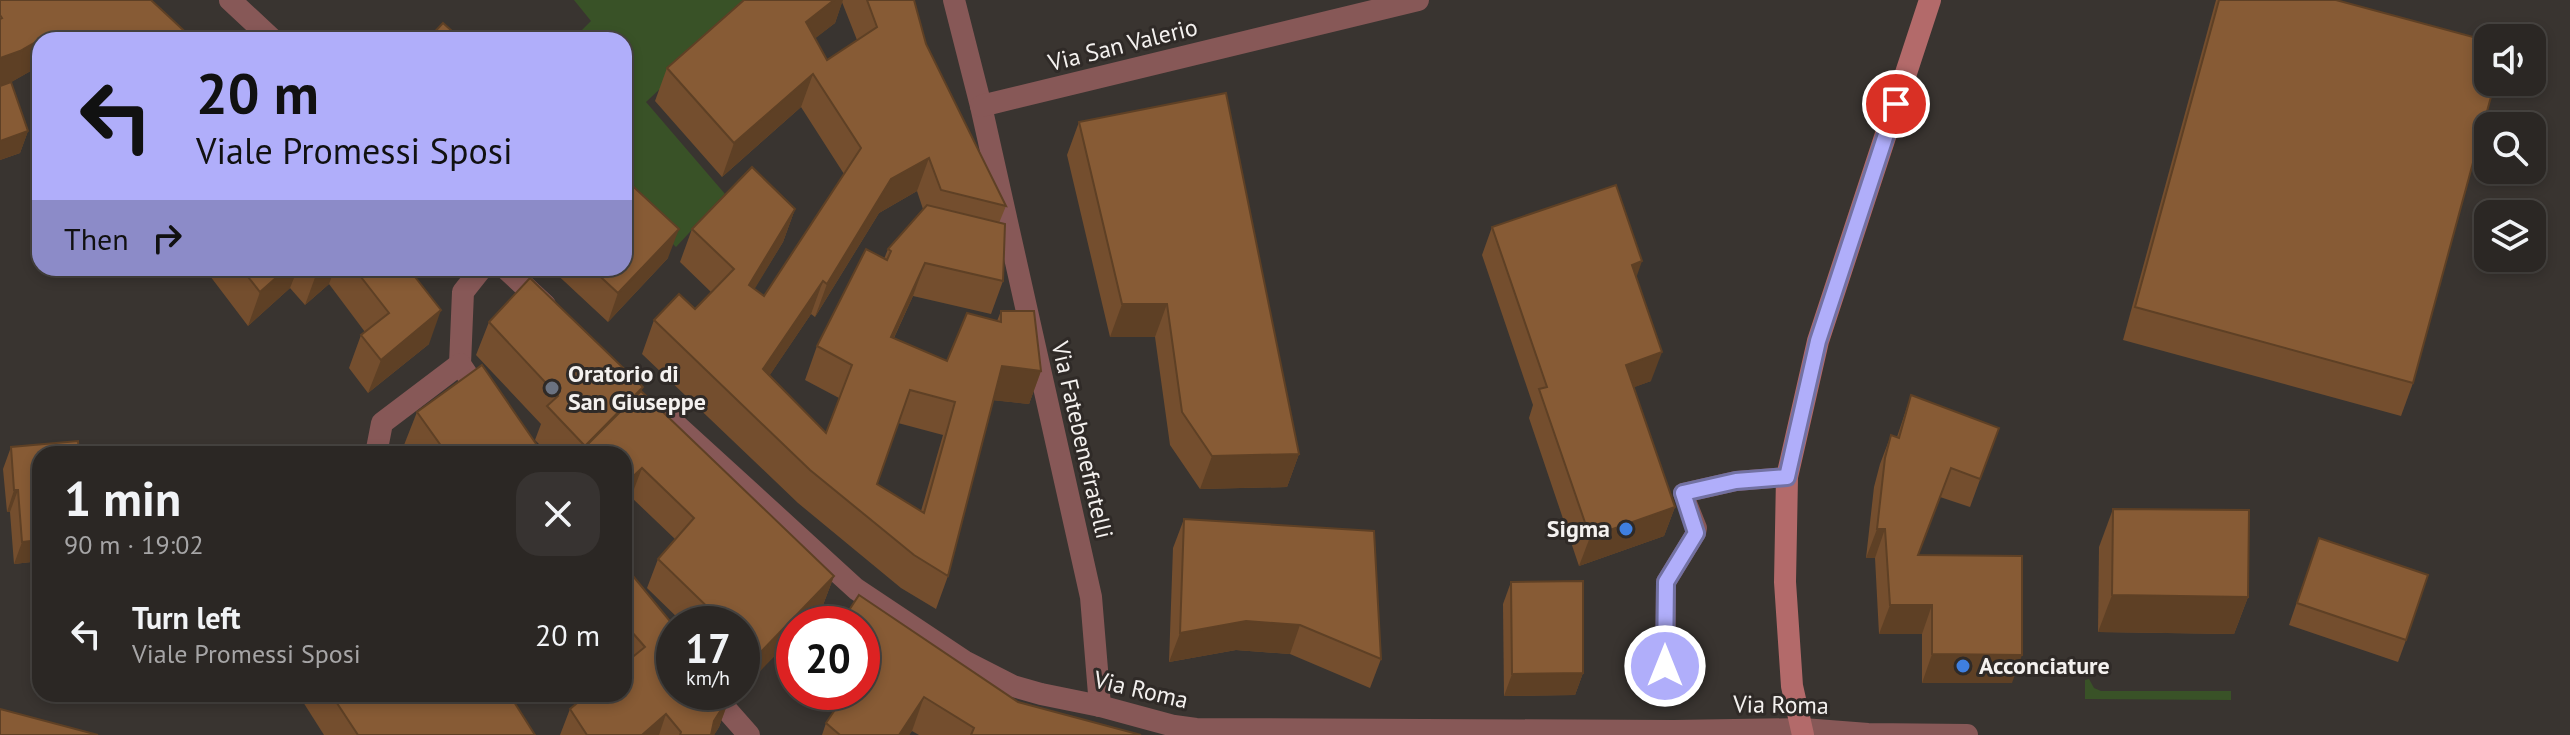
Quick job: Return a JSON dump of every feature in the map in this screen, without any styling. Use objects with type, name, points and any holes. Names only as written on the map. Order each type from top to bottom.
[{"type":"main road","points":[[1803,732],[1792,686],[1785,582],[1787,477],[1818,341],[1930,0]]},
{"type":"street","points":[[230,0],[264,32]]},
{"type":"street","name":"Via Fatebenefratelli","points":[[954,0],[981,106],[1091,597],[1100,706]]},
{"type":"street","name":"Via San Valerio","points":[[981,106],[1418,0]]},
{"type":"street","points":[[476,276],[463,292],[460,364],[495,415]]},
{"type":"street","points":[[514,276],[562,320]]},
{"type":"street","points":[[378,446],[382,423],[460,364]]},
{"type":"street","name":"Via Roma","points":[[653,404],[824,562],[873,602],[964,661],[1013,686],[1196,729],[1967,735]]},
{"type":"street","points":[[727,710],[749,735]]},
{"type":"lane","points":[[1665,694],[1666,582],[1696,533],[1683,493],[1736,481],[1787,477]]},
{"type":"green space","points":[[574,0],[754,0],[646,102],[725,194],[676,247],[632,204],[632,32],[580,32],[591,21]]},
{"type":"green space","points":[[2089,679],[2094,688],[2101,691],[2231,691],[2231,700],[2085,699],[2085,680]]},
{"type":"building","points":[[0,0],[151,0],[185,32],[32,32],[32,44],[0,58]]},
{"type":"building","points":[[744,0],[834,0],[806,22],[827,60],[877,27],[867,0],[914,0],[926,44],[1006,206],[941,190],[929,158],[891,179],[827,284],[823,281],[763,369],[826,433],[852,365],[817,346],[866,249],[887,260],[891,251],[888,249],[927,205],[1005,224],[1003,281],[925,263],[891,337],[947,361],[967,313],[1001,322],[1001,311],[1034,311],[1041,371],[1002,366],[948,576],[914,555],[810,470],[654,320],[679,294],[695,309],[734,269],[692,229],[752,167],[795,209],[749,285],[764,296],[861,148],[813,74],[734,143],[667,68]],"holes":[[[910,390],[955,402],[924,513],[877,484]]]},
{"type":"building","points":[[2219,0],[2336,0],[2474,37],[2474,96],[2491,96],[2487,112],[2474,112],[2474,159],[2413,383],[2135,307]]},
{"type":"building","points":[[443,23],[453,32],[435,32]]},
{"type":"building","points":[[11,82],[28,131],[0,141],[0,86]]},
{"type":"building","points":[[1226,93],[1299,454],[1212,456],[1182,412],[1167,304],[1122,304],[1079,122]]},
{"type":"building","points":[[632,185],[679,229],[618,293],[600,276],[632,276]]},
{"type":"building","points":[[1616,185],[1642,261],[1632,265],[1662,352],[1626,365],[1675,507],[1590,537],[1539,389],[1547,387],[1492,227]]},
{"type":"building","points":[[247,276],[278,276],[260,292]]},
{"type":"building","points":[[360,276],[414,276],[441,310],[381,360],[361,335],[389,313]]},
{"type":"building","points":[[530,278],[643,387],[585,446],[547,406],[558,396],[489,322]]},
{"type":"building","points":[[482,365],[538,446],[441,446],[417,412]]},
{"type":"building","points":[[641,391],[834,576],[805,606],[776,606],[776,636],[760,653],[760,606],[706,606],[658,559],[694,518],[642,468],[632,477],[632,446],[586,446]]},
{"type":"building","points":[[1911,395],[1999,428],[1980,479],[1951,468],[1918,555],[2022,556],[2022,655],[1932,654],[1932,605],[1890,605],[1885,529],[1877,529],[1885,458],[1891,435],[1899,438]]},
{"type":"building","points":[[78,441],[78,446],[32,446],[32,541],[22,542],[11,447]]},
{"type":"building","points":[[2113,509],[2249,510],[2248,597],[2112,595]]},
{"type":"building","points":[[1184,519],[1374,531],[1381,659],[1300,625],[1246,621],[1180,633]]},
{"type":"building","points":[[2319,538],[2428,575],[2406,640],[2297,603]]},
{"type":"building","points":[[632,575],[658,606],[656,710],[721,710],[711,735],[680,735],[681,732],[666,714],[642,735],[587,735],[570,709],[578,702],[632,702],[632,658],[645,647],[632,632]]},
{"type":"building","points":[[1583,581],[1583,673],[1512,674],[1511,582]]},
{"type":"building","points":[[859,595],[875,606],[852,606]]},
{"type":"building","points":[[880,609],[1018,702],[1141,735],[971,735],[974,728],[924,697],[899,735],[840,735],[826,723],[835,710],[880,710]]},
{"type":"building","points":[[336,702],[514,702],[535,735],[358,735]]},
{"type":"building","points":[[0,709],[98,735],[0,735]]},
{"type":"place","name":"Oratorio di San Giuseppe","points":[[552,388]]},
{"type":"place","name":"Sigma","points":[[1626,529]]},
{"type":"place","name":"Acconciature","points":[[1963,666]]},
{"type":"route","points":[[1665,666],[1666,582],[1697,528],[1683,493],[1736,481],[1787,477],[1818,341],[1896,104]]}]
